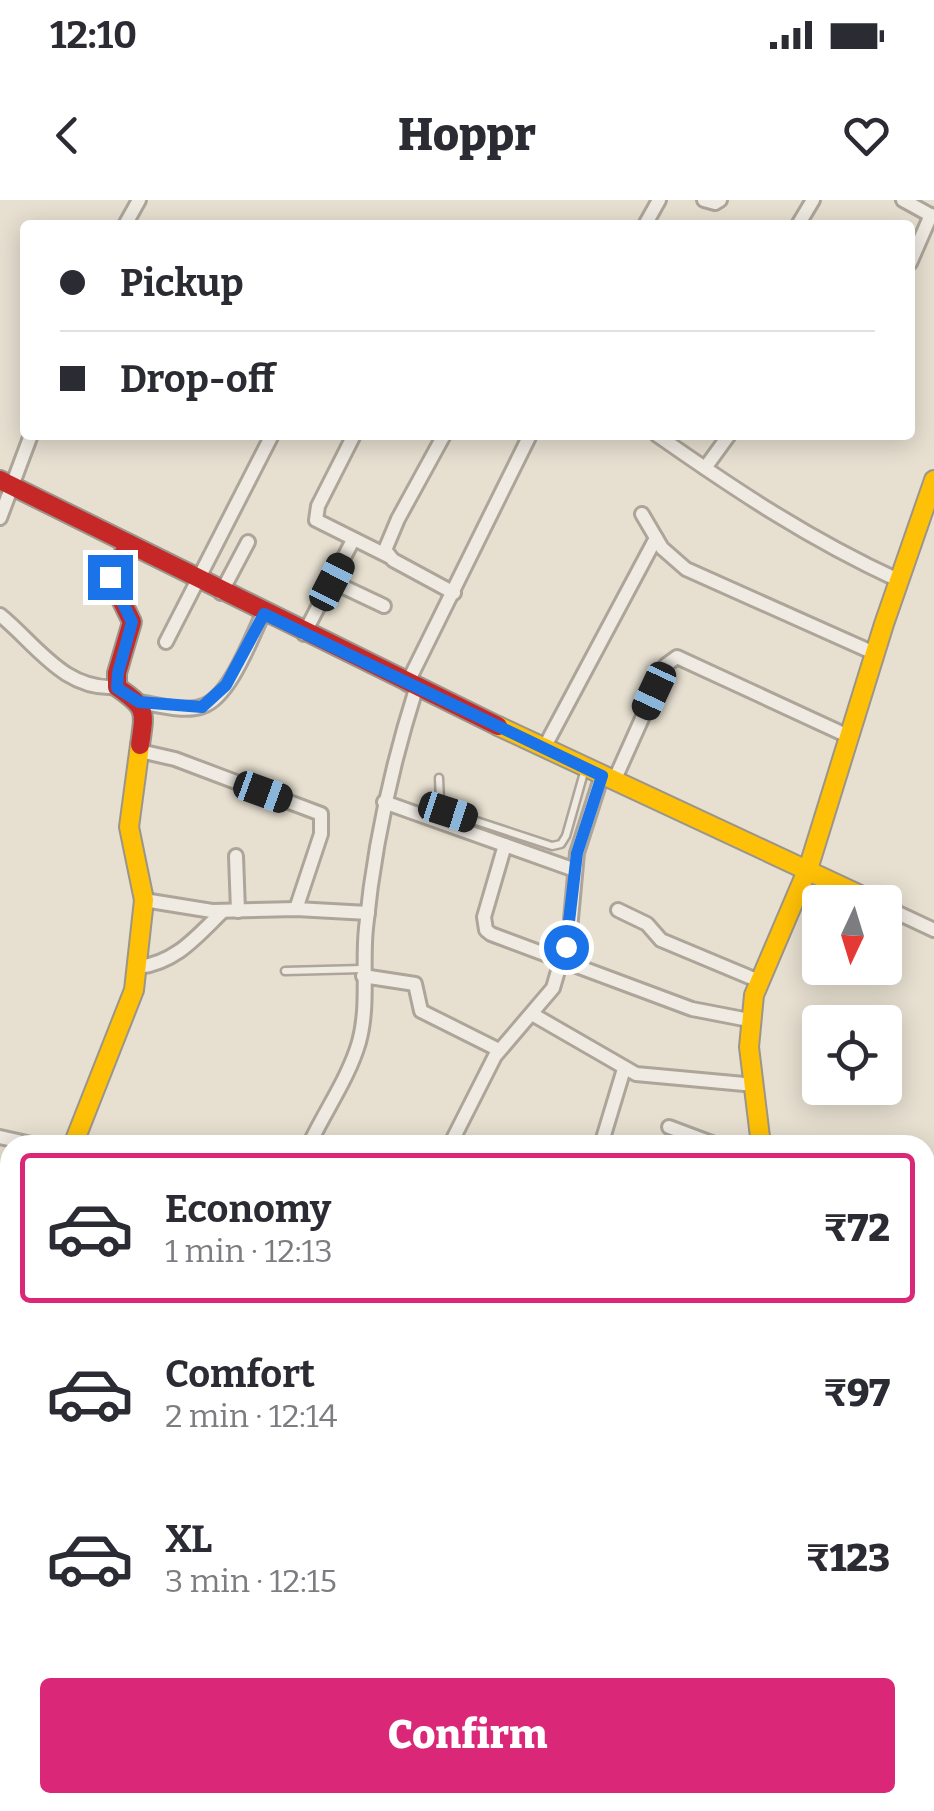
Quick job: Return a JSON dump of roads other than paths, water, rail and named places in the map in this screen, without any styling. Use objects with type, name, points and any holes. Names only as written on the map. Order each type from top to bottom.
[{"type":"street","points":[[704,200],[720,200]]},
{"type":"street","points":[[903,200],[932,216],[915,252]]},
{"type":"street","points":[[0,518],[5,483],[27,440]]},
{"type":"street","points":[[166,642],[269,440]]},
{"type":"street","points":[[351,440],[314,513],[321,524],[454,593]]},
{"type":"street","points":[[388,556],[388,539],[441,440]]},
{"type":"street","points":[[314,1135],[358,1046],[362,1030],[368,913],[384,802],[412,687],[528,440]]},
{"type":"street","points":[[664,440],[832,550],[898,580]]},
{"type":"street","points":[[705,468],[725,440]]},
{"type":"street","points":[[759,1135],[749,1020],[758,981],[807,871],[874,653],[934,480]]},
{"type":"street","points":[[5,483],[412,687],[838,885]]},
{"type":"street","points":[[642,514],[675,561],[699,576],[874,653]]},
{"type":"street","points":[[544,748],[656,538]]},
{"type":"street","points":[[304,634],[353,540]]},
{"type":"street","points":[[222,593],[248,542]]},
{"type":"street","points":[[117,688],[132,622],[110,577],[129,544]]},
{"type":"street","points":[[332,582],[384,606]]},
{"type":"street","points":[[0,615],[63,672],[93,687],[117,688],[139,702],[193,708],[209,703],[232,677],[264,614]]},
{"type":"street","points":[[455,1135],[499,1050],[553,988],[570,930],[583,831],[601,775],[666,665],[677,657],[848,736]]},
{"type":"street","points":[[77,1135],[139,968],[144,900],[129,838],[145,713],[139,702]]},
{"type":"street","points":[[140,752],[175,758],[321,814],[321,834],[296,910]]},
{"type":"street","points":[[384,802],[575,870]]},
{"type":"street","points":[[505,845],[484,917],[486,930],[562,963],[692,1008],[749,1020]]},
{"type":"street","points":[[236,856],[238,911]]},
{"type":"street","points":[[144,900],[223,911],[368,913]]},
{"type":"street","points":[[618,910],[647,924],[661,940],[758,981]]},
{"type":"street","points":[[139,968],[177,955],[223,911]]},
{"type":"street","points":[[902,915],[934,930]]},
{"type":"street","points":[[364,973],[415,984],[421,1011],[499,1050]]},
{"type":"street","points":[[532,1014],[624,1069],[647,1077],[754,1085]]},
{"type":"street","points":[[603,1135],[624,1069]]},
{"type":"street","points":[[669,1128],[689,1135]]},
{"type":"lane","points":[[438,778],[440,802],[448,812],[552,846],[561,844],[601,775]]},
{"type":"lane","points":[[285,971],[364,973]]}]
